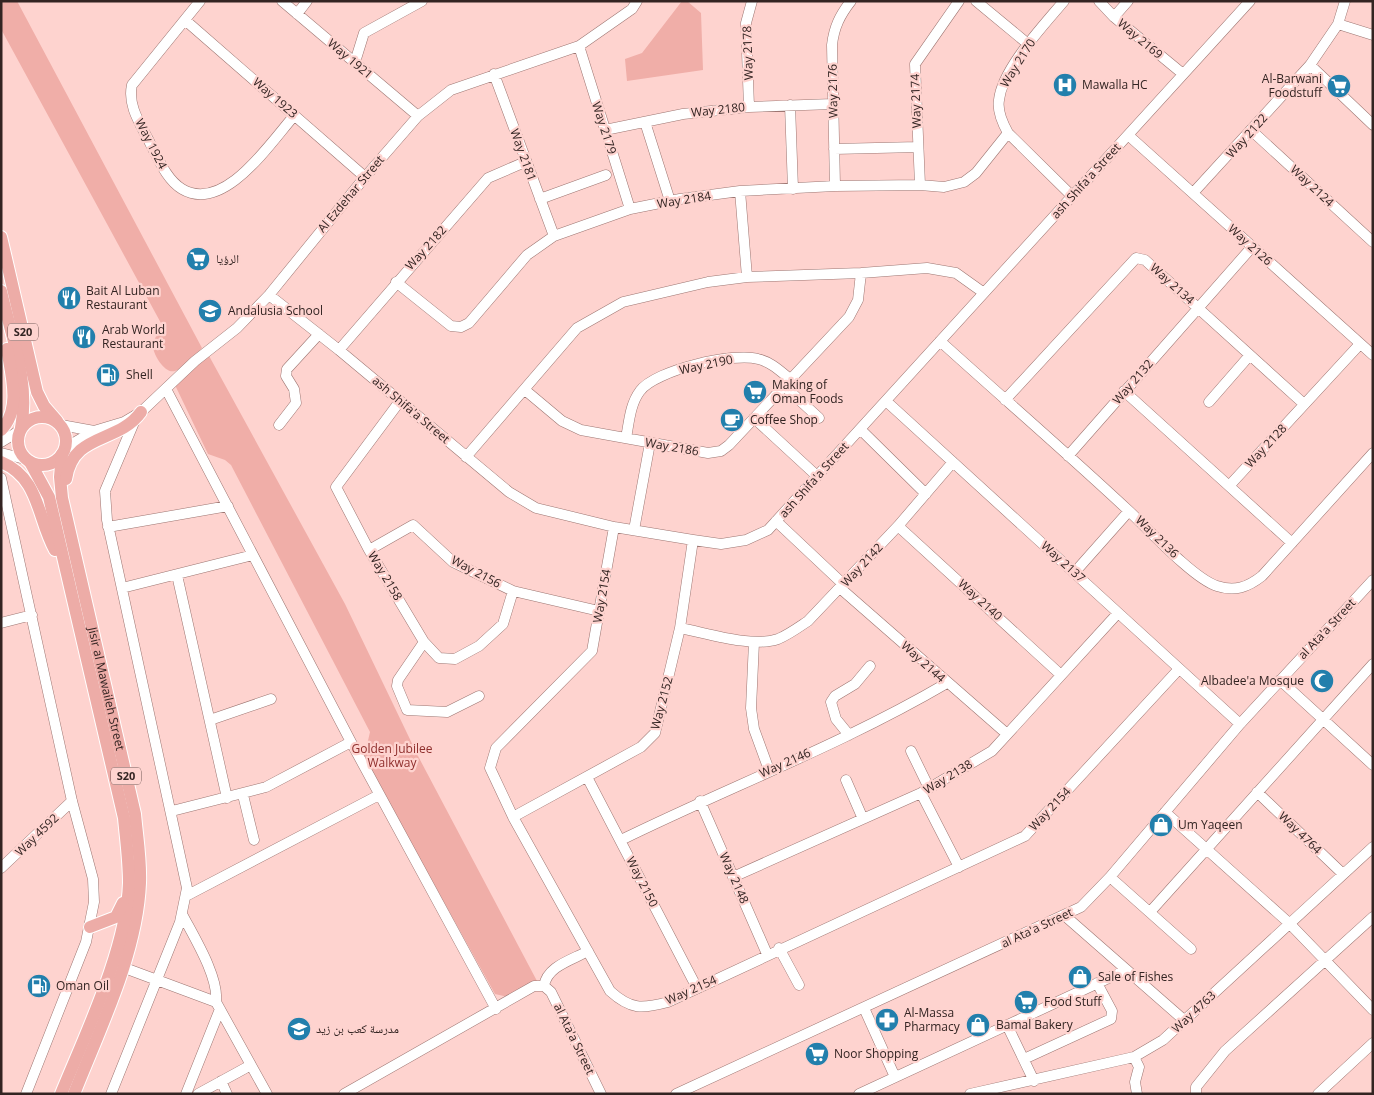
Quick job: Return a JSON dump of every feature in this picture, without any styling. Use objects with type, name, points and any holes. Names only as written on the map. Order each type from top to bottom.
[{"type":"main road","name":"S20","points":[[1,237],[37,392],[44,406],[59,423],[66,440],[64,451]]},
{"type":"main road","name":"S20","points":[[1,291],[24,390],[24,412],[18,446],[28,460]]},
{"type":"main road","points":[[1,430],[10,418],[14,399],[6,342],[6,314]]},
{"type":"main road","points":[[20,430],[25,423],[37,417],[44,416],[59,423]]},
{"type":"main road","points":[[70,560],[66,488],[71,461],[86,445],[127,427],[138,416]]},
{"type":"main road","points":[[28,460],[44,465],[58,459],[64,451]]},
{"type":"main road","name":"Jisir al Mawaileh Street","points":[[61,1094],[121,936],[129,884],[124,818],[70,560],[60,477],[64,451]]},
{"type":"main road","name":"Jisir al Mawaileh Street","points":[[28,460],[49,497],[70,560],[135,814],[140,884],[132,938],[74,1094]]},
{"type":"main road","points":[[1,462],[16,469],[28,483],[37,501],[53,546],[70,560]]},
{"type":"main road","points":[[90,927],[116,917],[129,884]]},
{"type":"street","name":"Way 1924","points":[[200,1],[132,85],[130,96],[135,112],[165,172],[181,189],[199,196],[222,190],[244,174],[294,116]]},
{"type":"street","name":"Way 1921","points":[[282,1],[418,116]]},
{"type":"street","points":[[297,14],[307,1]]},
{"type":"street","points":[[355,62],[364,33],[422,1]]},
{"type":"street","name":"Al Ezdehar Street","points":[[64,451],[94,431],[138,416],[195,361],[237,328],[269,295],[365,177],[418,116],[451,90],[579,46],[632,9],[638,1]]},
{"type":"street","name":"Way 2178","points":[[749,106],[746,24],[752,1]]},
{"type":"street","name":"Way 2176","points":[[835,186],[832,45],[834,30],[841,13],[851,1]]},
{"type":"street","name":"Way 2174","points":[[920,185],[915,64],[959,1]]},
{"type":"street","points":[[976,1],[1028,44]]},
{"type":"street","name":"Way 2170","points":[[1064,1],[1028,44],[1002,86],[998,102],[1003,124],[1008,133],[1072,196]]},
{"type":"street","name":"Way 2169","points":[[1099,1],[1114,17],[1183,74]]},
{"type":"street","points":[[1114,17],[1128,1]]},
{"type":"street","name":"ash Shifa'a Street","points":[[269,295],[319,334],[509,492],[536,508],[614,527],[693,540],[721,544],[746,540],[768,530],[1250,1]]},
{"type":"street","name":"Way 2122","points":[[1193,193],[1310,65],[1338,24],[1345,1]]},
{"type":"street","name":"Way 1923","points":[[185,20],[365,177]]},
{"type":"street","points":[[1338,24],[1373,35]]},
{"type":"street","name":"Way 2179","points":[[579,46],[630,209]]},
{"type":"street","points":[[1310,65],[1373,125]]},
{"type":"street","name":"Way 2181","points":[[494,74],[554,236]]},
{"type":"street","name":"Way 2180","points":[[605,130],[683,114],[749,106],[833,104]]},
{"type":"street","points":[[790,105],[792,189]]},
{"type":"street","points":[[645,122],[670,201]]},
{"type":"street","name":"Way 2124","points":[[1252,130],[1373,242]]},
{"type":"street","name":"Way 2184","points":[[396,282],[451,326],[461,327],[469,323],[527,255],[554,236],[630,209],[740,191],[835,186],[920,185],[944,187],[964,182],[976,173],[1008,133]]},
{"type":"street","name":"Way 2126","points":[[1128,134],[1373,355]]},
{"type":"street","points":[[834,149],[918,147]]},
{"type":"street","name":"Way 2182","points":[[338,350],[488,178],[525,162]]},
{"type":"street","points":[[540,199],[606,176]]},
{"type":"street","points":[[740,191],[747,277]]},
{"type":"street","name":"Way 2132","points":[[1068,456],[1252,246]]},
{"type":"street","name":"Way 2134","points":[[1005,400],[1136,258],[1145,260],[1304,404]]},
{"type":"street","points":[[466,456],[577,328],[623,302],[708,282],[747,277],[861,274],[927,268],[956,273],[984,292]]},
{"type":"street","name":"Way 2186","points":[[525,390],[562,421],[574,428],[708,453],[717,452],[729,445],[852,313],[858,300],[861,274]]},
{"type":"street","points":[[279,425],[296,403],[294,389],[286,376],[287,370],[319,334]]},
{"type":"street","name":"Way 2136","points":[[940,341],[1129,511],[1187,566],[1215,586],[1232,589],[1248,586],[1262,576],[1373,453]]},
{"type":"street","name":"Way 2128","points":[[1229,486],[1360,344]]},
{"type":"street","points":[[1209,402],[1250,356]]},
{"type":"street","name":"Way 2190","points":[[626,438],[634,399],[648,383],[677,370],[719,360],[748,357],[769,363],[819,418]]},
{"type":"street","points":[[166,390],[379,795],[496,1009]]},
{"type":"street","points":[[1124,391],[1292,543]]},
{"type":"street","name":"Way 2158","points":[[400,401],[336,487],[369,550],[424,642],[440,658],[455,659],[479,646],[503,624],[513,591]]},
{"type":"street","name":"Way 2137","points":[[886,401],[1240,724]]},
{"type":"street","points":[[111,1094],[182,914],[186,896],[186,875],[108,527],[105,491],[138,416]]},
{"type":"street","points":[[754,418],[817,476]]},
{"type":"street","name":"Al Ezdehar Street","points":[[59,423],[94,431]]},
{"type":"street","points":[[1,442],[20,430]]},
{"type":"street","points":[[860,430],[926,494]]},
{"type":"street","points":[[634,530],[650,443]]},
{"type":"street","points":[[1,453],[28,460]]},
{"type":"street","name":"Way 2142","points":[[680,628],[754,642],[777,640],[808,621],[898,526],[953,462]]},
{"type":"street","points":[[1,478],[72,802],[95,886],[90,927],[26,1094]]},
{"type":"street","points":[[108,527],[228,506]]},
{"type":"street","points":[[1074,573],[1129,511]]},
{"type":"street","name":"Way 2144","points":[[776,521],[841,586],[947,684],[1007,734]]},
{"type":"street","name":"Way 2156","points":[[369,550],[413,525],[453,562],[513,591],[599,611]]},
{"type":"street","name":"Way 2140","points":[[898,526],[1061,675]]},
{"type":"street","name":"Way 2154","points":[[614,527],[592,650],[496,748],[490,768],[513,817],[610,991],[634,1007],[648,1007],[668,1002],[779,948],[959,868],[1025,836],[1179,669]]},
{"type":"street","name":"Way 2152","points":[[513,817],[641,747],[655,733],[680,628],[693,540]]},
{"type":"street","points":[[122,588],[253,555]]},
{"type":"street","points":[[177,575],[227,798]]},
{"type":"street","name":"al Ata'a Street","points":[[678,1093],[1081,907],[1110,877],[1240,724],[1373,580]]},
{"type":"street","name":"Way 2138","points":[[733,877],[925,791],[992,751],[1118,613]]},
{"type":"street","points":[[1,623],[32,615]]},
{"type":"street","points":[[424,642],[398,680],[397,686],[407,710],[447,712],[479,696]]},
{"type":"street","points":[[754,642],[751,708],[754,729],[769,770]]},
{"type":"street","points":[[1150,912],[1373,664]]},
{"type":"street","points":[[848,735],[836,719],[831,702],[835,696],[855,684],[870,666]]},
{"type":"street","points":[[1280,680],[1373,764]]},
{"type":"street","name":"Way 2146","points":[[621,840],[700,801],[893,715],[947,684]]},
{"type":"street","points":[[210,720],[271,698]]},
{"type":"street","points":[[172,810],[243,794],[273,784],[351,742]]},
{"type":"street","points":[[910,751],[925,791],[959,868]]},
{"type":"street","name":"Way 2150","points":[[587,777],[697,988]]},
{"type":"street","points":[[846,780],[863,819]]},
{"type":"street","name":"Way 4764","points":[[1257,792],[1343,874]]},
{"type":"street","points":[[243,794],[254,840]]},
{"type":"street","points":[[186,896],[379,795]]},
{"type":"street","name":"Way 2148","points":[[700,801],[767,954]]},
{"type":"street","name":"Way 4592","points":[[1,868],[72,802]]},
{"type":"street","points":[[1165,812],[1205,850],[1289,923],[1373,1010]]},
{"type":"street","name":"Way 4763","points":[[970,1094],[1134,1057],[1163,1040],[1373,847]]},
{"type":"street","points":[[1110,877],[1190,949]]},
{"type":"street","points":[[182,914],[209,969],[217,993],[218,1006],[186,1094]]},
{"type":"street","points":[[1064,915],[1185,1021]]},
{"type":"street","points":[[1196,1094],[1196,1087],[1224,1051],[1373,918]]},
{"type":"street","points":[[779,948],[799,985]]},
{"type":"street","points":[[345,1093],[534,986],[544,986],[545,979],[552,970],[588,951]]},
{"type":"street","points":[[122,967],[157,979],[218,1006],[267,1094]]},
{"type":"street","points":[[859,1094],[1126,970]]},
{"type":"street","points":[[1024,1059],[1111,1019],[1112,1011],[1097,983]]},
{"type":"street","name":"al Ata'a Street","points":[[544,986],[551,992],[601,1094]]},
{"type":"street","points":[[864,1008],[895,1077]]},
{"type":"street","points":[[1007,1025],[1034,1080]]},
{"type":"street","points":[[1318,1094],[1373,1043]]},
{"type":"street","points":[[1134,1057],[1139,1067],[1134,1082],[1137,1094]]},
{"type":"street","points":[[198,1094],[251,1065]]},
{"type":"street","points":[[221,1082],[228,1094]]},
{"type":"green space","points":[[1,1],[17,1],[202,348],[175,371],[167,370],[155,355],[153,344],[162,325],[1,29]]},
{"type":"green space","points":[[682,1],[687,1],[701,13],[703,70],[627,81],[625,59],[642,53]]},
{"type":"green space","name":"Golden Jubilee Walkway","points":[[208,354],[345,604],[418,756],[537,981],[508,997],[495,994],[364,758],[370,732],[231,465],[225,460],[208,454],[175,385]]},
{"type":"place","name":"Mawalla HC","points":[[1065,85]]},
{"type":"place","name":"Al-Barwani Foodstuff","points":[[1339,86]]},
{"type":"place","name":"الرؤيا","points":[[198,259]]},
{"type":"place","name":"Bait Al Luban Restaurant","points":[[69,298]]},
{"type":"place","name":"Andalusia School","points":[[210,311]]},
{"type":"place","name":"Arab World Restaurant","points":[[84,337]]},
{"type":"place","name":"Shell","points":[[108,375]]},
{"type":"place","name":"Making of Oman Foods","points":[[755,392]]},
{"type":"place","name":"Coffee Shop","points":[[732,420]]},
{"type":"place","name":"Albadee'a Mosque","points":[[1322,681]]},
{"type":"place","name":"Um Yaqeen","points":[[1161,825]]},
{"type":"place","name":"Sale of Fishes","points":[[1080,977]]},
{"type":"place","name":"Oman Oil","points":[[39,986]]},
{"type":"place","name":"Food Stuff","points":[[1026,1002]]},
{"type":"place","name":"Al-Massa Pharmacy","points":[[887,1020]]},
{"type":"place","name":"Bamal Bakery","points":[[978,1025]]},
{"type":"place","name":"مدرسة كعب بن زيد","points":[[299,1029]]},
{"type":"place","name":"Noor Shopping","points":[[817,1054]]}]
